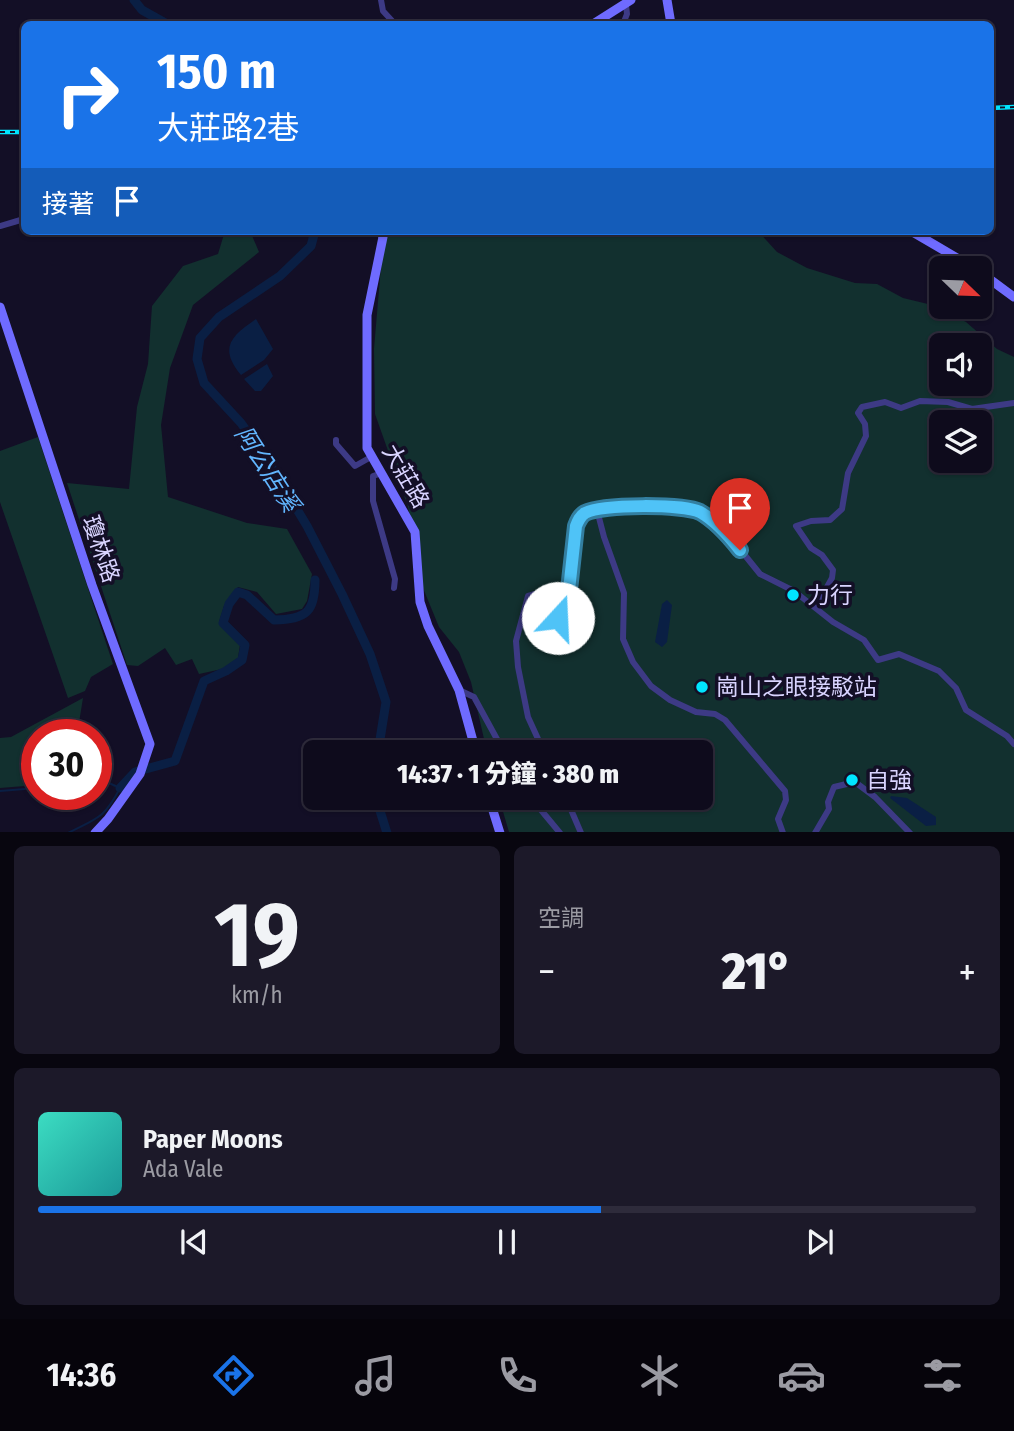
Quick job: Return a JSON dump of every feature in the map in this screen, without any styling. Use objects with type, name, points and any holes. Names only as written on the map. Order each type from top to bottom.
[{"type":"street","points":[[381,0],[383,10],[392,21]]},
{"type":"street","points":[[667,0],[670,21]]},
{"type":"street","points":[[598,21],[629,2]]},
{"type":"street","points":[[624,21],[629,2]]},
{"type":"street","points":[[0,226],[21,220]]},
{"type":"street","name":"大莊路","points":[[382,235],[367,315],[367,448],[415,532],[419,602],[459,690],[473,740]]},
{"type":"street","points":[[918,235],[954,256]]},
{"type":"street","points":[[992,281],[1014,298]]},
{"type":"street","name":"瓊林路","points":[[0,307],[92,585],[150,744],[140,774],[95,832]]},
{"type":"street","points":[[816,607],[832,578],[833,570],[822,555],[811,548],[796,526],[811,521],[830,520],[842,509],[848,473],[866,436],[865,424],[858,413],[862,407],[885,402],[901,408],[920,401],[932,401],[972,409],[1014,403]]},
{"type":"street","points":[[336,440],[336,444],[355,467],[371,457]]},
{"type":"street","points":[[382,473],[373,476],[373,501],[396,579],[394,588]]},
{"type":"street","points":[[539,740],[528,717],[516,641],[528,596],[541,595],[549,616],[558,618],[569,590],[579,518],[597,510],[627,506],[680,508],[701,513],[731,538],[760,574],[794,590],[833,622],[864,640],[878,660],[900,654],[939,671],[956,688],[966,710],[1007,736],[1014,744]]},
{"type":"street","points":[[597,510],[624,593],[623,639],[633,662],[651,686],[670,700],[696,712],[715,714],[725,720],[785,791],[786,800],[778,818],[783,832]]},
{"type":"street","points":[[459,690],[474,698],[497,740]]},
{"type":"street","points":[[815,832],[829,809],[828,802],[834,788],[855,782],[875,797],[911,832]]},
{"type":"street","points":[[493,810],[500,832]]},
{"type":"street","points":[[541,810],[560,832]]},
{"type":"street","points":[[571,810],[580,832]]},
{"type":"green space","points":[[224,235],[252,235],[259,252],[193,305],[170,368],[161,425],[168,497],[247,523],[287,529],[312,574],[307,601],[302,609],[276,614],[257,592],[238,587],[224,606],[219,622],[240,645],[238,658],[222,669],[199,674],[192,659],[176,665],[165,648],[138,666],[127,665],[67,483],[129,489],[137,407],[148,364],[152,306],[183,266],[218,254]]},
{"type":"green space","points":[[384,235],[762,235],[777,252],[807,268],[855,283],[877,284],[903,298],[929,304],[929,319],[960,319],[966,322],[979,333],[929,333],[929,396],[992,396],[992,345],[1014,357],[1014,832],[509,832],[503,810],[713,810],[713,740],[484,740],[471,682],[459,652],[439,627],[423,588],[408,507],[375,414],[374,349]]},
{"type":"green space","points":[[38,437],[113,664],[91,677],[85,691],[68,698],[0,502],[0,451]]},
{"type":"green space","points":[[83,698],[80,719],[44,719]]},
{"type":"green space","points":[[21,732],[21,786],[0,788],[0,738],[11,737]]},
{"type":"water","points":[[256,319],[273,349],[264,360],[241,375],[230,357],[230,344]]},
{"type":"water","points":[[267,364],[273,376],[261,391],[255,391],[244,379]]},
{"type":"water","points":[[667,600],[672,605],[667,642],[662,647],[655,642],[662,604]]},
{"type":"water","points":[[890,798],[907,798],[936,817],[936,825],[926,826]]},
{"type":"waterway","name":"阿公店溪","points":[[134,0],[142,10],[162,21]]},
{"type":"waterway","name":"阿公店溪","points":[[314,235],[311,246],[280,276],[219,317],[200,338],[197,359],[204,383],[241,423],[266,458],[307,526],[342,594],[370,654],[386,702],[380,740]]},
{"type":"waterway","points":[[120,788],[135,772],[175,761],[204,681],[242,660],[245,645],[223,623],[229,604],[238,592],[247,595],[274,620],[294,618],[307,612],[311,606],[315,580]]},
{"type":"waterway","points":[[112,784],[120,788],[112,801]]},
{"type":"waterway","points":[[0,791],[21,789]]},
{"type":"waterway","points":[[70,832],[106,810]]},
{"type":"waterway","name":"阿公店溪","points":[[380,810],[387,832]]},
{"type":"railway","points":[[994,108],[1014,107]]},
{"type":"railway","points":[[0,132],[21,132]]},
{"type":"place","name":"力行","points":[[793,595]]},
{"type":"place","name":"崗山之眼接駁站","points":[[702,687]]},
{"type":"place","name":"自強","points":[[852,780]]},
{"type":"route","points":[[558,618],[569,590],[576,526],[579,518],[586,513],[627,506],[692,510],[717,524],[740,550]]}]
